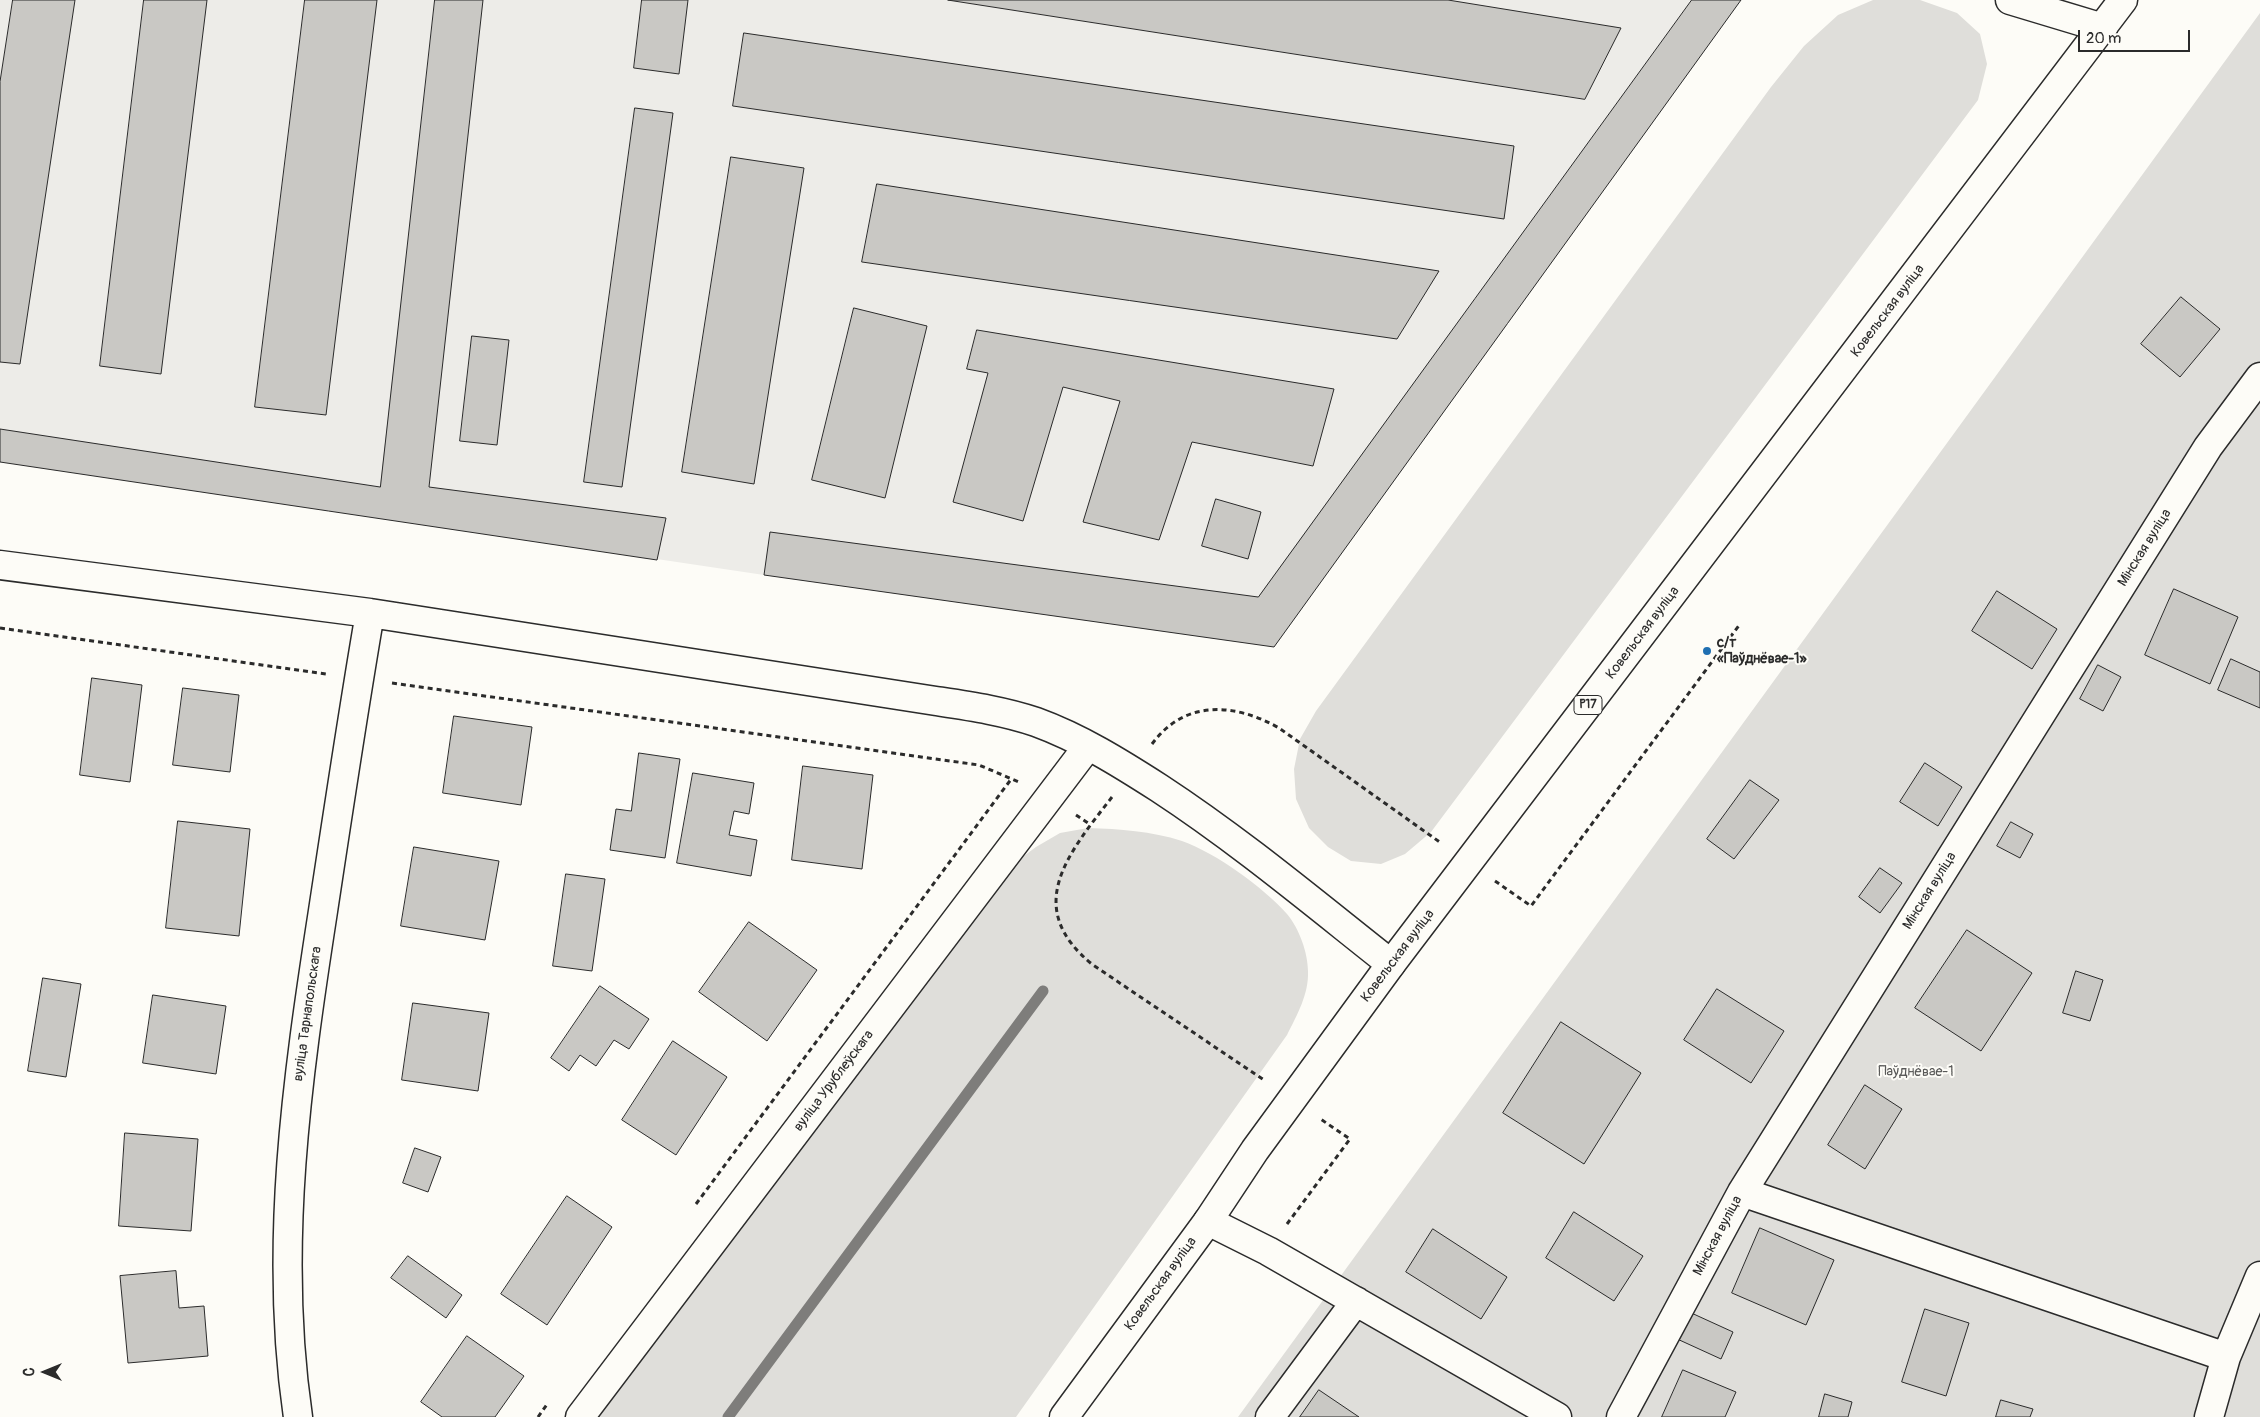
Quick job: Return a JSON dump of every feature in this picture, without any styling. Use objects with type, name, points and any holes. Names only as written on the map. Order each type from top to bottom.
[{"type":"main road","points":[[2010,0],[2103,28]]},
{"type":"main road","name":"Ковельская вуліца","points":[[1064,1417],[1208,1221],[1292,1099],[1391,964],[2123,0]]},
{"type":"main road","name":"Мінская вуліца","points":[[1620,1417],[1742,1192],[2208,446],[2260,377]]},
{"type":"main road","points":[[0,565],[370,613],[972,707],[1034,722],[1088,746],[1132,770],[1200,815],[1391,964]]},
{"type":"main road","name":"вуліца Тарнапольскага","points":[[298,1417],[289,1345],[287,1303],[286,1240],[290,1175],[304,1040],[370,613]]},
{"type":"main road","name":"вуліца Урублеўскага","points":[[580,1417],[1088,746]]},
{"type":"main road","points":[[1742,1192],[2226,1357]]},
{"type":"main road","points":[[1208,1221],[1268,1251],[1557,1417]]},
{"type":"main road","points":[[2209,1417],[2226,1357],[2260,1276]]},
{"type":"main road","points":[[1270,1417],[1356,1302]]},
{"type":"path","points":[[1268,1251],[1350,1139],[1093,965],[1068,940],[1058,921],[1055,900],[1058,880],[1068,858],[1157,736],[1173,722],[1193,713],[1208,710],[1238,710],[1260,717],[1279,728],[1531,906],[1740,624]]},
{"type":"path","points":[[0,628],[979,765],[1012,778],[1091,825]]},
{"type":"path","points":[[692,1210],[1012,778]]},
{"type":"path","points":[[538,1417],[549,1401]]},
{"type":"shaded area","points":[[0,0],[1741,0],[1274,647],[764,575],[0,461]]},
{"type":"green space","points":[[1873,0],[1920,0],[1957,13],[1980,34],[1987,64],[1978,100],[1431,832],[1405,854],[1381,864],[1351,861],[1328,847],[1309,828],[1296,799],[1294,769],[1300,739],[1316,711],[1771,87],[1804,46],[1838,15]]},
{"type":"green space","name":"Паўднёвае-1","points":[[2260,13],[2260,1417],[1238,1417]]},
{"type":"green space","points":[[1088,828],[1135,831],[1159,835],[1195,846],[1224,862],[1252,882],[1287,914],[1299,933],[1305,949],[1308,964],[1308,980],[1302,1004],[1287,1035],[1016,1417],[597,1417],[1013,864],[1036,847],[1060,833]]},
{"type":"building","points":[[13,0],[75,0],[20,364],[0,362],[0,82]]},
{"type":"building","points":[[144,0],[207,0],[161,374],[100,366]]},
{"type":"building","points":[[305,0],[377,0],[326,415],[255,407]]},
{"type":"building","points":[[435,0],[483,0],[429,487],[666,518],[657,560],[0,462],[0,429],[380,487]]},
{"type":"building","points":[[642,0],[688,0],[679,74],[634,68]]},
{"type":"building","points":[[948,0],[1448,0],[1621,28],[1585,99]]},
{"type":"building","points":[[1692,0],[1741,0],[1274,647],[764,575],[770,532],[1258,597]]},
{"type":"building","points":[[744,33],[1514,146],[1504,219],[733,106]]},
{"type":"building","points":[[635,108],[673,113],[622,487],[584,482]]},
{"type":"building","points":[[731,157],[804,168],[754,484],[682,472]]},
{"type":"building","points":[[877,184],[1439,271],[1397,339],[862,262]]},
{"type":"building","points":[[2181,297],[2220,329],[2180,377],[2141,344]]},
{"type":"building","points":[[854,308],[927,326],[885,498],[812,480]]},
{"type":"building","points":[[977,330],[1334,389],[1313,466],[1192,442],[1159,540],[1083,522],[1120,401],[1063,387],[1023,521],[953,502],[988,373],[967,369]]},
{"type":"building","points":[[472,336],[509,340],[497,445],[460,441]]},
{"type":"building","points":[[1216,499],[1261,512],[1248,559],[1202,546]]},
{"type":"building","points":[[2174,589],[2238,617],[2210,684],[2145,655]]},
{"type":"building","points":[[1997,591],[2057,629],[2032,669],[1972,631]]},
{"type":"building","points":[[2231,659],[2260,672],[2260,708],[2218,690]]},
{"type":"building","points":[[2098,665],[2121,677],[2103,711],[2080,699]]},
{"type":"building","points":[[92,678],[142,685],[130,782],[80,775]]},
{"type":"building","points":[[183,688],[239,695],[230,772],[173,765]]},
{"type":"building","points":[[454,716],[532,727],[521,805],[443,793]]},
{"type":"building","points":[[639,753],[680,759],[665,858],[610,850],[616,809],[631,811]]},
{"type":"building","points":[[1925,763],[1962,787],[1938,826],[1900,802]]},
{"type":"building","points":[[803,766],[873,775],[862,869],[792,860]]},
{"type":"building","points":[[693,773],[754,783],[749,814],[734,811],[729,835],[757,840],[751,876],[677,863]]},
{"type":"building","points":[[1750,780],[1779,800],[1734,859],[1707,839]]},
{"type":"building","points":[[178,821],[250,829],[239,936],[166,928]]},
{"type":"building","points":[[2011,822],[2033,834],[2020,858],[1997,846]]},
{"type":"building","points":[[414,847],[499,861],[485,940],[401,926]]},
{"type":"building","points":[[1880,868],[1902,883],[1880,913],[1859,897]]},
{"type":"building","points":[[566,874],[605,879],[592,971],[553,966]]},
{"type":"building","points":[[749,922],[817,970],[767,1041],[699,992]]},
{"type":"building","points":[[1967,930],[2032,973],[1981,1051],[1915,1008]]},
{"type":"building","points":[[2076,971],[2103,980],[2090,1021],[2063,1013]]},
{"type":"building","points":[[43,978],[81,984],[66,1077],[28,1071]]},
{"type":"building","points":[[600,986],[649,1019],[629,1049],[614,1040],[596,1066],[580,1055],[569,1071],[551,1058]]},
{"type":"building","points":[[1717,989],[1784,1031],[1751,1083],[1684,1040]]},
{"type":"building","points":[[153,995],[226,1006],[216,1074],[143,1063]]},
{"type":"building","points":[[413,1003],[489,1013],[478,1091],[402,1080]]},
{"type":"building","points":[[1561,1022],[1641,1073],[1584,1164],[1503,1113]]},
{"type":"building","points":[[673,1041],[727,1077],[676,1155],[622,1120]]},
{"type":"building","points":[[1865,1085],[1902,1109],[1865,1169],[1828,1145]]},
{"type":"building","points":[[125,1133],[198,1139],[191,1231],[119,1226]]},
{"type":"building","points":[[415,1148],[441,1157],[428,1192],[403,1183]]},
{"type":"building","points":[[567,1196],[612,1227],[547,1325],[501,1294]]},
{"type":"building","points":[[1574,1212],[1643,1256],[1614,1301],[1546,1258]]},
{"type":"building","points":[[1760,1228],[1834,1260],[1806,1325],[1732,1293]]},
{"type":"building","points":[[1433,1229],[1507,1277],[1481,1319],[1406,1272]]},
{"type":"building","points":[[408,1256],[462,1295],[446,1318],[391,1278]]},
{"type":"building","points":[[176,1271],[179,1308],[204,1306],[208,1356],[128,1363],[120,1276]]},
{"type":"building","points":[[1925,1309],[1969,1323],[1946,1396],[1902,1382]]},
{"type":"building","points":[[1687,1311],[1733,1332],[1721,1359],[1675,1338]]},
{"type":"building","points":[[467,1336],[524,1376],[495,1417],[442,1417],[421,1402]]},
{"type":"building","points":[[1683,1370],[1736,1392],[1725,1417],[1662,1417]]},
{"type":"building","points":[[1319,1390],[1359,1417],[1300,1417]]},
{"type":"building","points":[[1825,1394],[1852,1402],[1848,1417],[1819,1417]]},
{"type":"building","points":[[2001,1400],[2033,1409],[2030,1417],[1996,1417]]},
{"type":"waterway","points":[[728,1417],[1043,991]]},
{"type":"place","name":"с/т «Паўднёвае-1»","points":[[1707,651]]}]
